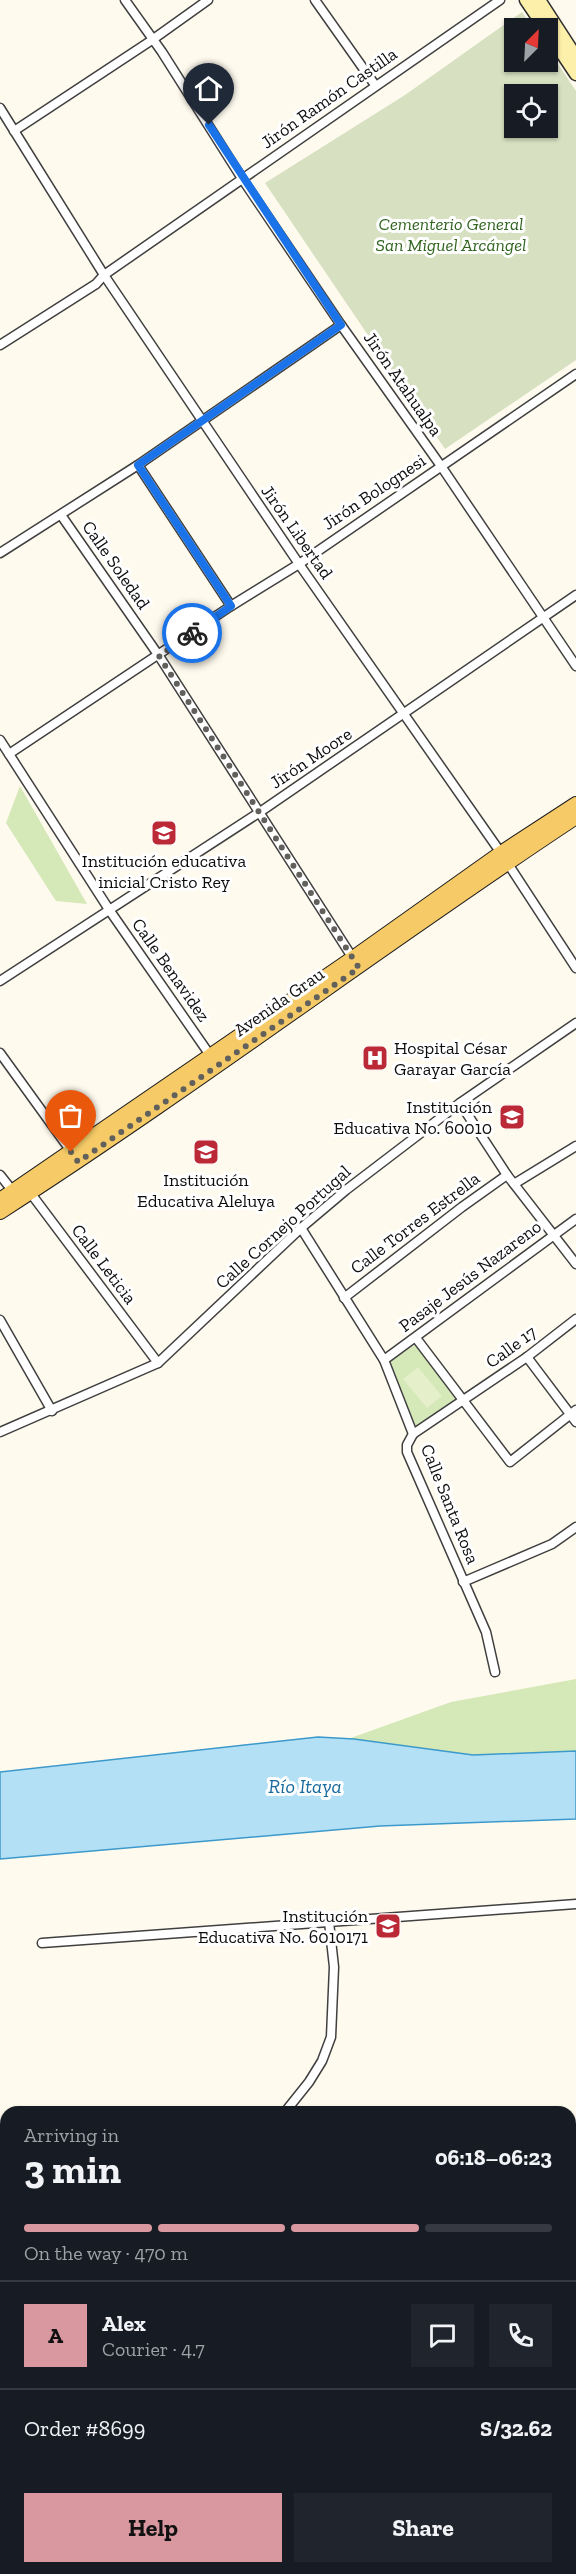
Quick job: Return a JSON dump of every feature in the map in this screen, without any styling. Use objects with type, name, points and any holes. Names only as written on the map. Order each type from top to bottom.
[{"type":"main road","points":[[526,0],[538,18]]},
{"type":"main road","points":[[538,0],[576,57]]},
{"type":"main road","points":[[558,48],[576,74]]},
{"type":"main road","name":"Avenida Grau","points":[[0,1212],[22,1192],[356,963],[576,804]]},
{"type":"main road","name":"Avenida Grau","points":[[504,858],[576,817]]},
{"type":"main road","points":[[0,1200],[22,1192]]},
{"type":"street","name":"Jirón Atahualpa","points":[[124,0],[162,52],[243,180],[341,325],[441,466],[576,666]]},
{"type":"street","points":[[14,130],[152,40],[208,0]]},
{"type":"street","points":[[315,0],[375,85]]},
{"type":"street","name":"Jirón Ramón Castilla","points":[[0,345],[96,284],[104,275],[500,0]]},
{"type":"street","name":"Jirón Libertad","points":[[0,108],[104,275],[201,421],[504,858],[576,968]]},
{"type":"street","points":[[0,553],[138,465],[341,325]]},
{"type":"street","name":"Jirón Bolognesi","points":[[9,754],[231,606],[299,564],[575,376]]},
{"type":"street","points":[[138,465],[231,606]]},
{"type":"street","name":"Calle Soledad","points":[[61,514],[159,656],[356,963]]},
{"type":"street","name":"Jirón Moore","points":[[0,981],[260,812],[576,595]]},
{"type":"street","name":"Calle Benavidez","points":[[0,740],[110,911],[214,1061]]},
{"type":"street","name":"Calle Cornejo Portugal","points":[[0,1432],[158,1363],[301,1228],[346,1190],[460,1103],[576,1023]]},
{"type":"street","points":[[0,1053],[75,1157]]},
{"type":"street","points":[[460,1103],[507,1175],[576,1264]]},
{"type":"street","points":[[514,1184],[576,1146]]},
{"type":"street","name":"Calle Leticia","points":[[0,1175],[22,1192],[158,1363]]},
{"type":"street","name":"Calle Torres Estrella","points":[[344,1298],[462,1206],[507,1175]]},
{"type":"street","name":"Pasaje Jesús Nazareno","points":[[384,1360],[576,1219]]},
{"type":"street","name":"Calle Santa Rosa","points":[[301,1228],[384,1360],[413,1434],[407,1445],[407,1452],[486,1632],[495,1672]]},
{"type":"street","name":"Calle 17","points":[[413,1434],[527,1357],[576,1319]]},
{"type":"street","points":[[0,1320],[52,1411]]},
{"type":"street","points":[[416,1338],[510,1462],[574,1415],[527,1357]]},
{"type":"street","points":[[463,1582],[552,1544],[576,1527]]},
{"type":"street","points":[[42,1943],[576,1904]]},
{"type":"street","points":[[290,2106],[313,2075],[332,2037],[334,1967],[329,1922]]},
{"type":"green space","name":"Cementerio General San Miguel Arcángel","points":[[522,12],[526,18],[514,18]]},
{"type":"green space","name":"Cementerio General San Miguel Arcángel","points":[[504,25],[504,72],[558,72],[558,64],[576,91],[576,360],[445,449],[265,183],[405,95]]},
{"type":"green space","points":[[20,786],[87,904],[56,901],[6,823]]},
{"type":"green space","points":[[416,1344],[457,1400],[416,1427],[390,1361]]},
{"type":"green space","points":[[418,1367],[442,1396],[427,1408],[403,1379]]},
{"type":"green space","points":[[576,1679],[576,1751],[473,1755],[348,1739],[451,1702]]},
{"type":"water","name":"Río Itaya","points":[[318,1737],[354,1739],[473,1755],[576,1751],[576,1819],[380,1826],[0,1859],[0,1772]]},
{"type":"way so far","points":[[71,1152],[78,1162],[359,968],[159,656],[192,633]]},
{"type":"place","name":"Institución educativa inicial Cristo Rey","points":[[164,833]]},
{"type":"place","name":"Hospital César Garayar García","points":[[375,1058]]},
{"type":"place","name":"Institución Educativa No. 60010","points":[[512,1117]]},
{"type":"place","name":"Institución Educativa Aleluya","points":[[206,1152]]},
{"type":"place","name":"Institución Educativa No. 6010171","points":[[388,1926]]},
{"type":"route","points":[[192,633],[231,606],[138,465],[341,325],[243,180],[209,125]]}]
